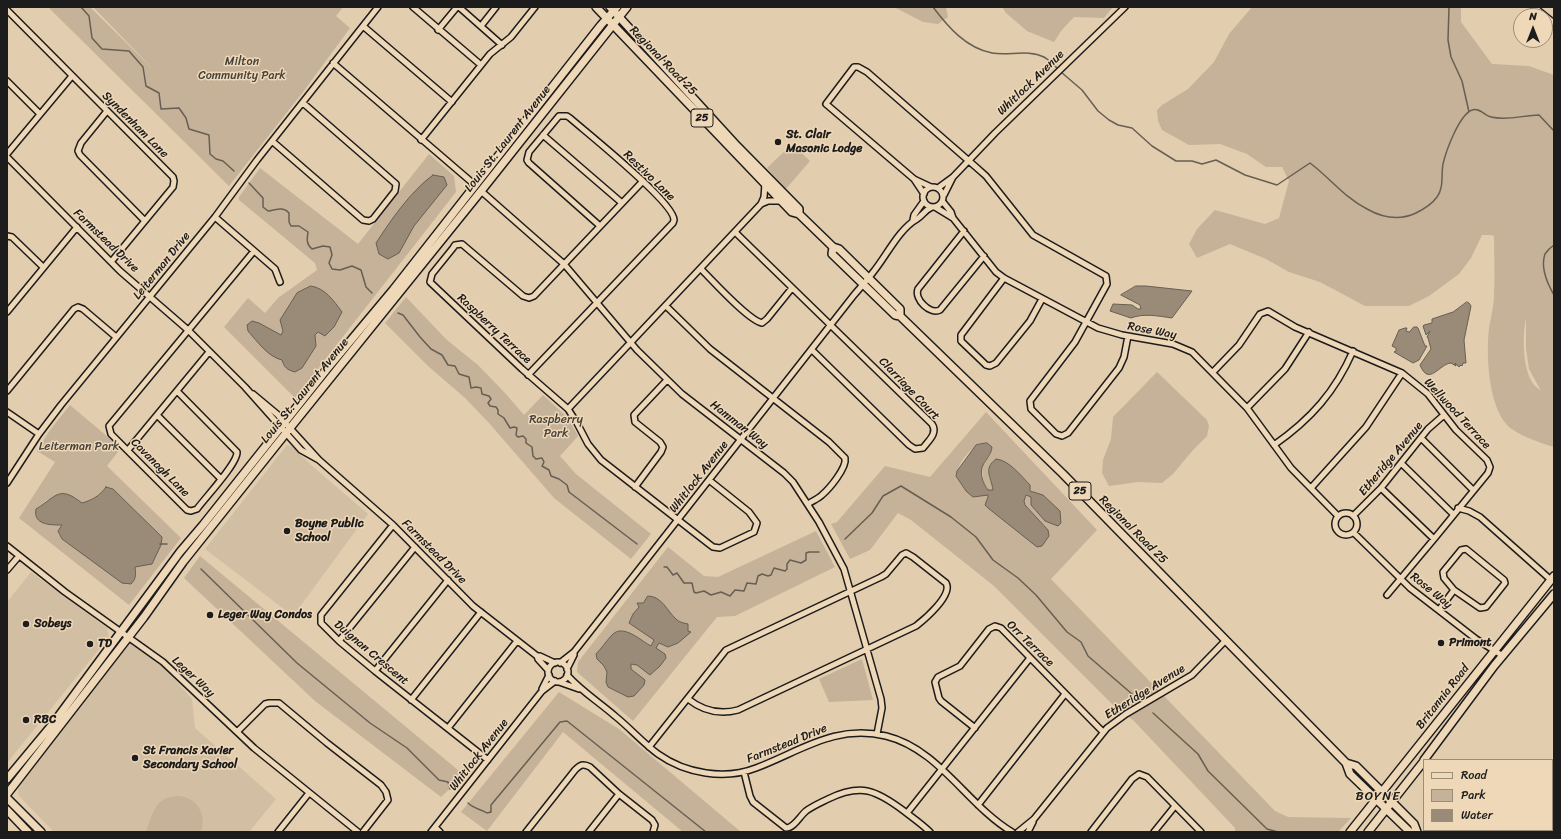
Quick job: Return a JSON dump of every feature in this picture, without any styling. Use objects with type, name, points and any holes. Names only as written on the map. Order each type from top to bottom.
[{"type":"main road","name":"Regional Road 25","points":[[596,7],[792,212],[799,214],[832,247],[839,249],[900,308],[900,316]]},
{"type":"main road","name":"Louis St. Laurent Avenue","points":[[7,794],[128,637],[285,428],[327,368],[393,290],[475,185],[609,21],[619,16],[627,7]]},
{"type":"main road","name":"Regional Road 25","points":[[613,8],[737,146],[799,209],[799,214]]},
{"type":"main road","name":"Louis St. Laurent Avenue","points":[[7,779],[52,724],[122,632],[180,552],[285,428],[481,191],[609,21],[613,8]]},
{"type":"main road","name":"Regional Road 25","points":[[832,247],[832,254],[895,316],[900,316],[1063,474],[1346,763],[1350,774],[1410,832]]},
{"type":"main road","name":"Britannia Road","points":[[1350,832],[1553,578]]},
{"type":"main road","name":"Britannia Road","points":[[1425,759],[1503,656],[1554,594]]},
{"type":"main road","name":"Britannia Road","points":[[1368,832],[1393,802],[1423,761]]},
{"type":"main road","name":"Regional Road 25","points":[[1346,763],[1356,766],[1414,824],[1417,832]]},
{"type":"main road","points":[[7,798],[40,832]]},
{"type":"main road","points":[[7,810],[28,832]]},
{"type":"street","name":"Leiterman Drive","points":[[7,483],[39,434],[61,404],[215,217],[272,141],[378,7]]},
{"type":"street","points":[[438,30],[458,7],[502,45]]},
{"type":"street","points":[[481,26],[496,7]]},
{"type":"street","points":[[422,140],[490,54],[511,37],[535,7]]},
{"type":"street","name":"Whitlock Avenue","points":[[938,188],[953,177],[1008,119],[1125,7]]},
{"type":"street","points":[[1534,7],[1554,23]]},
{"type":"street","points":[[415,8],[438,30],[481,65]]},
{"type":"street","name":"Syndenham Lane","points":[[7,10],[174,181],[173,187],[111,262]]},
{"type":"street","points":[[363,26],[452,102]]},
{"type":"street","points":[[333,64],[475,185]]},
{"type":"street","points":[[914,179],[924,194],[924,201],[926,204],[933,207],[943,202],[944,195],[940,189],[931,187],[914,179],[826,104],[854,67],[862,68],[986,176],[1033,235],[1106,276],[1107,284],[1071,349],[1030,401],[1031,409],[1059,436],[1068,433],[1114,375],[1122,362],[1128,336]]},
{"type":"street","points":[[7,155],[72,76]]},
{"type":"street","points":[[7,81],[40,114]]},
{"type":"street","points":[[272,141],[363,220],[369,221],[373,219],[395,191],[396,187],[394,181],[303,103]]},
{"type":"street","points":[[107,111],[81,143],[78,151],[80,155],[145,221]]},
{"type":"street","name":"Restivo Lane","points":[[528,375],[674,220],[671,212],[643,181],[567,116],[559,116],[529,152],[527,157],[529,163],[600,226]]},
{"type":"street","points":[[543,135],[622,203]]},
{"type":"street","name":"Farmstead Drive","points":[[7,155],[111,262],[188,330],[245,387],[277,414],[285,428],[393,525],[481,612],[537,656],[548,673]]},
{"type":"street","name":"Whitlock Avenue","points":[[944,195],[953,177]]},
{"type":"street","points":[[564,264],[643,181]]},
{"type":"street","points":[[568,409],[761,204],[764,197],[765,184]]},
{"type":"street","points":[[924,194],[925,191],[931,187]]},
{"type":"street","name":"Hamman Way","points":[[481,191],[564,264],[630,343],[667,380],[682,394],[788,477],[808,504],[841,561],[851,591],[868,648],[882,704],[877,734]]},
{"type":"street","points":[[761,204],[768,201],[781,201]]},
{"type":"street","name":"Whitlock Avenue","points":[[557,663],[574,652],[869,278],[883,257],[913,220],[914,215],[924,201]]},
{"type":"street","name":"Rose Way","points":[[943,202],[951,212],[953,218]]},
{"type":"street","name":"Whitlock Avenue","points":[[913,220],[918,218],[925,210],[933,207]]},
{"type":"street","name":"Rose Way","points":[[933,207],[953,218],[996,272],[1004,278],[1086,323],[1108,332],[1183,347],[1196,355],[1248,408],[1291,468],[1337,516]]},
{"type":"street","points":[[215,217],[275,269],[280,282]]},
{"type":"street","points":[[7,312],[77,227]]},
{"type":"street","points":[[964,231],[918,289],[916,294],[919,299],[930,310],[940,310],[984,256]]},
{"type":"street","points":[[735,232],[831,326]]},
{"type":"street","points":[[7,236],[12,237],[43,267]]},
{"type":"street","name":"Raspberry Terrace","points":[[564,264],[534,296],[529,298],[523,296],[462,244],[455,245],[452,248],[430,276],[430,282],[528,375],[568,409],[593,451],[601,460],[677,520],[709,544],[717,548],[754,532],[757,523],[753,516],[709,480]]},
{"type":"street","points":[[188,330],[254,251]]},
{"type":"street","points":[[701,269],[757,322],[762,323],[767,319],[792,288]]},
{"type":"street","points":[[1004,278],[961,335],[961,341],[986,365],[990,366],[996,363],[1030,321],[1042,299]]},
{"type":"street","points":[[666,306],[710,349],[829,442],[845,458],[846,462],[844,468],[823,495],[808,504]]},
{"type":"street","points":[[7,391],[74,309],[78,307],[83,308],[116,337]]},
{"type":"street","name":"Wellwood Terrace","points":[[1213,372],[1239,345],[1262,312],[1270,312],[1291,325],[1402,373],[1428,394],[1456,430],[1489,464],[1489,470],[1387,595]]},
{"type":"street","name":"Clarriage Court","points":[[812,350],[909,445],[915,449],[923,448],[934,434],[933,426],[831,326]]},
{"type":"street","name":"Cavanagh Lane","points":[[177,391],[237,452],[236,460],[197,509],[191,511],[187,510],[111,434],[108,426],[188,330]]},
{"type":"street","points":[[1248,408],[1285,369],[1309,332]]},
{"type":"street","points":[[1274,445],[1298,428],[1317,408],[1342,375],[1353,351]]},
{"type":"street","points":[[128,450],[209,352]]},
{"type":"street","points":[[1311,488],[1366,427],[1402,373]]},
{"type":"street","points":[[635,486],[661,452],[663,447],[660,442],[635,422],[634,415],[667,380]]},
{"type":"street","points":[[7,412],[39,434]]},
{"type":"street","points":[[157,414],[221,479]]},
{"type":"street","name":"Etheridge Avenue","points":[[1353,516],[1381,488],[1428,429],[1444,415]]},
{"type":"street","points":[[1421,438],[1473,490]]},
{"type":"street","points":[[1401,462],[1453,514]]},
{"type":"street","points":[[1381,488],[1434,539]]},
{"type":"street","points":[[1458,508],[1469,511],[1480,517],[1553,578]]},
{"type":"street","points":[[1345,513],[1353,516],[1356,521],[1354,533],[1346,534],[1337,530],[1334,524],[1337,516],[1345,513]]},
{"type":"street","name":"Duignan Crescent","points":[[393,525],[321,616],[320,620],[323,626],[375,671],[488,760]]},
{"type":"street","name":"Rose Way","points":[[1354,533],[1401,579],[1476,639],[1503,656]]},
{"type":"street","name":"Leger Way","points":[[7,546],[65,592],[163,662],[254,748],[358,832]]},
{"type":"street","points":[[340,641],[415,547]]},
{"type":"street","points":[[1466,549],[1504,580],[1505,583],[1486,607],[1480,608],[1454,590],[1444,578],[1443,572],[1461,550],[1466,549]]},
{"type":"street","points":[[649,747],[726,650],[886,574],[900,557],[906,554],[913,557],[948,586],[945,596],[931,613],[921,622],[738,710],[725,712],[708,711],[694,704],[688,699]]},
{"type":"street","points":[[7,570],[19,556]]},
{"type":"street","points":[[375,671],[448,580]]},
{"type":"street","points":[[1439,610],[1454,590]]},
{"type":"street","points":[[411,700],[481,612]]},
{"type":"street","name":"Orr Terrace","points":[[975,728],[941,701],[935,684],[938,677],[960,666],[989,630],[995,626],[1000,628],[1103,732]]},
{"type":"street","points":[[448,728],[517,640]]},
{"type":"street","name":"Etheridge Avenue","points":[[1018,832],[1034,819],[1103,732],[1126,714],[1192,675],[1225,641]]},
{"type":"street","name":"Whitlock Avenue","points":[[567,672],[574,652]]},
{"type":"street","name":"Farmstead Drive","points":[[537,656],[557,663]]},
{"type":"street","points":[[907,813],[1030,658]]},
{"type":"street","points":[[557,663],[564,665],[567,672],[564,679],[557,681],[548,673],[550,666],[557,663]]},
{"type":"street","name":"Farmstead Drive","points":[[567,672],[582,690],[605,707],[649,747],[671,762],[696,771],[721,774],[744,772],[755,769],[832,736],[855,733],[877,734],[912,746],[925,755],[995,821],[1012,832]]},
{"type":"street","name":"Whitlock Avenue","points":[[433,830],[542,691],[548,673]]},
{"type":"street","name":"Whitlock Avenue","points":[[542,691],[545,691],[557,681]]},
{"type":"street","name":"Farmstead Drive","points":[[557,681],[582,690]]},
{"type":"street","points":[[978,805],[1065,694]]},
{"type":"street","points":[[237,732],[265,704],[279,703],[381,785],[386,792],[388,800],[363,832]]},
{"type":"street","points":[[526,832],[580,765],[587,765],[590,767],[619,794],[654,822],[655,825],[653,832]]},
{"type":"street","points":[[744,772],[753,802],[786,828],[792,826],[801,816],[814,806],[840,794],[853,790],[866,790],[879,794],[907,813],[930,832]]},
{"type":"street","points":[[1090,832],[1137,774],[1144,775],[1201,832]]},
{"type":"street","points":[[278,832],[309,792]]},
{"type":"street","points":[[589,832],[619,794]]},
{"type":"street","points":[[1154,832],[1175,806]]},
{"type":"street","name":"Etheridge Avenue","points":[[1028,832],[1034,819]]},
{"type":"street","name":"Farmstead Drive","points":[[995,821],[1003,832]]},
{"type":"street","points":[[433,830],[440,832]]},
{"type":"shaded area","name":"Boyne Public School","points":[[287,445],[293,447],[311,465],[368,514],[293,616],[205,549]]},
{"type":"shaded area","points":[[31,572],[107,628],[109,637],[7,763],[7,602]]},
{"type":"shaded area","name":"St Francis Xavier Secondary School","points":[[129,642],[163,666],[192,699],[195,728],[276,799],[249,832],[54,832],[19,796],[18,788]]},
{"type":"green space","name":"Milton Community Park","points":[[48,7],[90,7],[156,72],[93,7],[343,7],[336,16],[350,28],[303,92],[229,186]]},
{"type":"green space","points":[[894,7],[946,7],[948,17],[938,24],[923,22]]},
{"type":"green space","points":[[1002,7],[1113,7],[1104,18],[1074,17],[1061,31],[1054,42],[1027,31],[1006,13]]},
{"type":"green space","points":[[1252,7],[1461,7],[1461,22],[1492,64],[1529,66],[1554,75],[1554,447],[1522,435],[1507,425],[1496,405],[1492,392],[1488,365],[1488,339],[1494,298],[1494,236],[1482,235],[1471,258],[1459,274],[1429,296],[1409,306],[1365,306],[1320,282],[1289,272],[1266,259],[1230,244],[1197,258],[1189,244],[1197,229],[1215,210],[1265,224],[1279,218],[1289,181],[1282,167],[1266,167],[1247,154],[1220,144],[1189,145],[1162,130],[1158,121],[1157,110],[1162,105],[1188,89],[1214,62],[1229,34]],"holes":[[[1526,319],[1526,348],[1529,369],[1541,391],[1535,386],[1529,376],[1525,360],[1524,334]]]},
{"type":"green space","points":[[792,144],[810,161],[785,190],[767,168]]},
{"type":"green space","points":[[429,154],[454,176],[456,192],[295,398],[224,327],[248,298],[265,313],[278,298],[317,270],[315,263],[239,200],[239,197],[260,168],[358,244]]},
{"type":"green space","name":"Raspberry Park","points":[[406,297],[447,340],[478,365],[524,415],[543,395],[568,418],[578,436],[560,456],[576,474],[651,534],[631,559],[554,498],[489,423],[465,398],[428,366],[385,323]]},
{"type":"green space","points":[[1157,372],[1207,420],[1209,426],[1207,436],[1173,474],[1162,483],[1138,482],[1109,486],[1102,473],[1103,460],[1111,439],[1113,417]]},
{"type":"green space","name":"Leiterman Park","points":[[70,405],[121,448],[107,466],[181,538],[129,605],[19,518],[55,462],[37,451],[50,430]],"holes":[[[107,487],[113,489],[162,537],[161,545],[143,566],[135,567],[72,546],[62,539],[58,531],[62,525],[36,509],[47,500],[76,498],[82,503],[96,497]]]},
{"type":"green space","points":[[986,412],[1097,530],[1051,579],[1275,811],[1288,817],[1351,818],[1338,832],[1235,832],[1235,828],[1133,720],[1116,708],[994,586],[911,520],[898,513],[870,550],[850,559],[831,524],[837,522],[885,466],[930,477]],"holes":[[[981,444],[991,454],[982,467],[984,486],[988,490],[993,490],[989,470],[990,466],[996,459],[1030,485],[1030,491],[1033,492],[1051,523],[1045,521],[1031,505],[1031,497],[1027,495],[1024,501],[1025,505],[1048,530],[989,497],[988,495],[966,491],[956,476],[961,462],[973,449]]]},
{"type":"green space","points":[[816,531],[835,567],[735,616],[717,617],[633,721],[577,672],[578,662],[668,547],[704,576],[718,577]]},
{"type":"green space","points":[[200,556],[464,775],[441,797],[315,701],[184,578]]},
{"type":"green space","points":[[862,659],[873,700],[829,702],[819,679]]},
{"type":"green space","points":[[559,692],[619,729],[741,832],[683,832],[563,732],[487,831],[461,812]]},
{"type":"green space","points":[[171,797],[186,797],[191,800],[199,808],[203,819],[201,832],[146,832],[153,812],[160,802]]},
{"type":"water","points":[[433,175],[444,177],[447,185],[414,226],[399,253],[388,259],[379,254],[376,243],[388,225],[416,190]]},
{"type":"water","points":[[311,286],[325,292],[342,312],[334,327],[325,336],[318,332],[315,335],[316,346],[302,368],[295,372],[288,369],[282,360],[272,356],[263,348],[248,331],[247,325],[252,321],[259,323],[281,335],[283,331],[280,320],[297,293]]},
{"type":"water","points":[[1136,286],[1192,291],[1172,318],[1146,315],[1131,318],[1110,311],[1113,304],[1132,305],[1138,309],[1141,309],[1140,305],[1121,295]]},
{"type":"water","points":[[1467,302],[1471,306],[1464,340],[1466,363],[1463,363],[1462,366],[1461,365],[1459,367],[1455,363],[1456,366],[1451,363],[1447,364],[1434,373],[1427,374],[1423,371],[1420,365],[1431,349],[1427,337],[1430,331],[1426,335],[1423,326],[1432,323],[1432,319],[1453,312]]},
{"type":"water","points":[[1414,327],[1418,328],[1425,346],[1427,346],[1419,360],[1413,363],[1394,352],[1396,351],[1396,348],[1392,346],[1399,330],[1407,328],[1406,331],[1409,332]]},
{"type":"water","points":[[987,443],[992,447],[981,471],[983,481],[988,490],[993,490],[989,473],[990,466],[996,459],[1001,460],[1010,465],[1030,485],[1030,491],[1043,495],[1060,511],[1061,523],[1058,526],[1045,521],[1031,505],[1031,497],[1026,495],[1024,501],[1025,505],[1048,530],[1049,536],[1042,546],[1037,547],[988,508],[985,505],[988,495],[973,497],[966,491],[956,476],[957,471],[976,445]]},
{"type":"water","points":[[106,487],[113,489],[162,537],[161,545],[152,564],[135,567],[135,577],[131,584],[122,583],[62,539],[58,531],[62,525],[43,523],[37,518],[36,509],[58,494],[68,495],[82,503],[96,497]]},
{"type":"water","points":[[648,596],[657,598],[661,601],[677,620],[688,624],[688,631],[691,632],[678,643],[668,647],[659,643],[656,648],[665,654],[666,658],[650,675],[637,665],[631,664],[631,669],[645,680],[644,685],[634,696],[628,697],[608,687],[606,682],[607,672],[604,666],[597,659],[596,654],[612,635],[621,631],[632,634],[651,646],[654,640],[629,623],[633,614],[639,607],[637,603],[643,603]]},
{"type":"waterway","points":[[81,7],[89,16],[92,38],[102,49],[129,51],[143,67],[146,86],[159,93],[161,109],[179,108],[186,118],[189,129],[209,135],[210,154],[216,159],[223,161],[234,171]]},
{"type":"waterway","points":[[933,7],[958,36],[974,47],[998,54],[1032,53],[1046,58],[1058,69]]},
{"type":"waterway","points":[[1449,7],[1448,40],[1451,57],[1462,81],[1469,112]]},
{"type":"waterway","points":[[1061,72],[1082,90],[1098,111],[1109,120],[1118,125],[1132,128],[1152,146],[1176,161],[1192,161],[1202,164],[1216,160],[1245,175],[1277,185],[1310,163],[1345,194],[1359,204],[1379,215],[1397,218],[1416,213],[1428,206],[1437,197],[1441,190],[1443,164],[1450,143],[1462,119],[1472,110],[1475,109],[1497,118],[1539,115],[1554,131]]},
{"type":"waterway","points":[[249,183],[263,198],[263,207],[268,211],[279,209],[287,211],[289,213],[289,222],[291,226],[299,226],[308,232],[307,239],[312,249],[323,246],[330,247],[332,255],[329,263],[332,269],[340,270],[352,266],[361,270],[366,287],[372,293]]},
{"type":"waterway","points":[[1554,245],[1545,254],[1543,265],[1549,286],[1554,295]]},
{"type":"waterway","points":[[398,313],[403,315],[431,349],[442,355],[448,365],[455,366],[459,374],[469,377],[471,388],[481,388],[482,394],[489,396],[491,399],[488,403],[490,406],[496,407],[498,414],[504,418],[510,428],[517,428],[516,435],[518,437],[523,436],[526,439],[526,443],[532,447],[533,456],[536,459],[542,458],[544,462],[542,466],[549,470],[551,476],[559,479],[567,485],[569,492],[637,544]]},
{"type":"waterway","points":[[845,539],[872,513],[883,496],[901,486],[951,517],[976,537],[993,560],[1018,578],[1036,595],[1067,632],[1081,642],[1088,656],[1132,694]]},
{"type":"waterway","points":[[160,544],[167,544]]},
{"type":"waterway","points":[[664,567],[667,567],[673,575],[677,573],[684,583],[692,583],[694,592],[696,593],[704,591],[711,595],[721,592],[730,596],[735,590],[744,591],[747,583],[756,584],[758,576],[762,574],[768,576],[771,575],[774,568],[785,571],[790,560],[801,563],[806,560],[806,553],[819,552]]},
{"type":"waterway","points":[[201,569],[297,663],[370,723],[407,748],[439,780],[448,782],[450,789]]},
{"type":"waterway","points":[[1153,713],[1198,754],[1208,771],[1267,829],[1278,832]]},
{"type":"waterway","points":[[468,803],[473,807],[487,813],[491,812],[491,805],[560,722],[567,721],[706,832]]},
{"type":"place","name":"St. Clair Masonic Lodge","points":[[778,142]]},
{"type":"place","name":"Boyne Public School","points":[[287,531]]},
{"type":"place","name":"Leger Way Condos","points":[[210,615]]},
{"type":"place","name":"Sobeys","points":[[26,624]]},
{"type":"place","name":"Primont","points":[[1441,643]]},
{"type":"place","name":"TD","points":[[90,644]]},
{"type":"place","name":"RBC","points":[[26,720]]},
{"type":"place","name":"St Francis Xavier Secondary School","points":[[135,758]]},
{"type":"district","name":"BOYNE","points":[[1378,797]]}]
